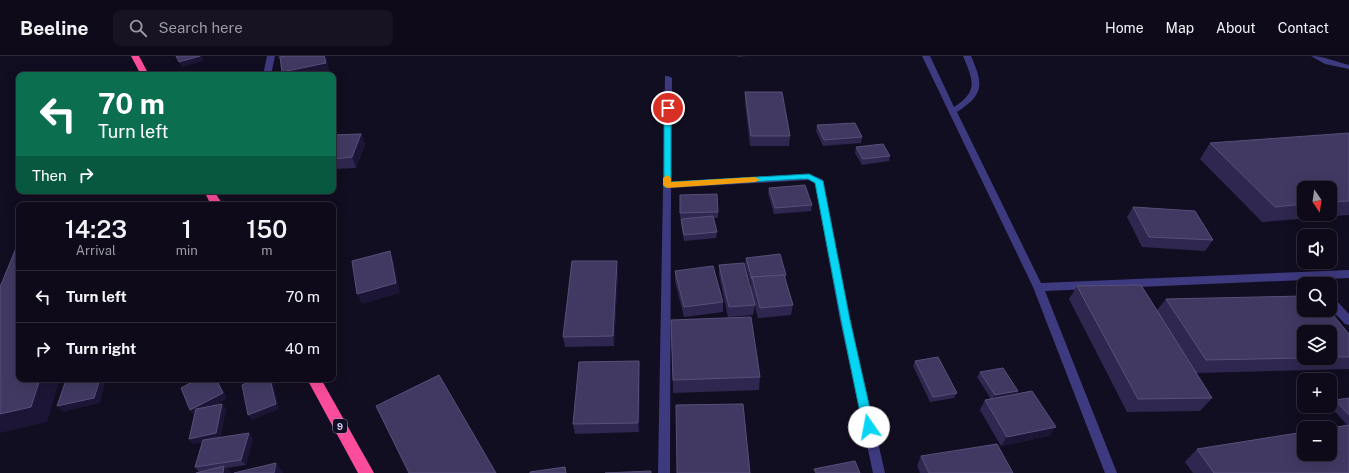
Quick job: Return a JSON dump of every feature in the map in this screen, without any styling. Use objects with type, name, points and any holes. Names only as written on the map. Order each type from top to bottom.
[{"type":"highway","points":[[135,56],[143,72]]},
{"type":"highway","name":"9","points":[[316,382],[366,473]]},
{"type":"street","points":[[267,72],[270,56]]},
{"type":"street","points":[[926,56],[1038,287],[1111,473]]},
{"type":"street","points":[[953,111],[970,101],[977,88],[975,76],[967,56]]},
{"type":"street","points":[[1315,56],[1328,62],[1349,67]]},
{"type":"street","points":[[664,473],[668,78]]},
{"type":"street","points":[[667,185],[809,177],[819,181],[845,320],[878,473]]},
{"type":"street","points":[[1038,287],[1349,274]]},
{"type":"street","points":[[1337,308],[1349,321]]},
{"type":"building","points":[[176,56],[200,56],[179,62]]},
{"type":"building","points":[[324,56],[326,63],[282,72],[280,57]]},
{"type":"building","points":[[745,92],[782,92],[790,136],[751,136]]},
{"type":"building","points":[[855,123],[862,137],[824,140],[817,125]]},
{"type":"building","points":[[1349,133],[1349,201],[1337,202],[1337,181],[1297,181],[1297,205],[1275,207],[1210,143]]},
{"type":"building","points":[[361,134],[352,157],[336,159],[336,135]]},
{"type":"building","points":[[883,144],[890,156],[863,159],[856,147]]},
{"type":"building","points":[[805,185],[812,205],[775,208],[769,188]]},
{"type":"building","points":[[717,194],[718,212],[680,213],[680,195]]},
{"type":"building","points":[[1133,207],[1195,211],[1213,240],[1149,237]]},
{"type":"building","points":[[713,216],[717,232],[684,235],[681,219]]},
{"type":"building","points":[[16,248],[16,382],[39,382],[31,407],[0,414],[0,287]]},
{"type":"building","points":[[390,251],[396,283],[357,294],[352,261]]},
{"type":"building","points":[[780,254],[786,275],[752,277],[752,279],[746,258]]},
{"type":"building","points":[[572,261],[617,261],[613,336],[563,337]]},
{"type":"building","points":[[744,263],[755,305],[729,307],[719,265]]},
{"type":"building","points":[[713,266],[723,302],[684,307],[675,271]]},
{"type":"building","points":[[784,275],[793,305],[760,308],[752,277]]},
{"type":"building","points":[[1141,285],[1212,398],[1138,399],[1077,286]]},
{"type":"building","points":[[1297,296],[1297,317],[1335,317],[1349,334],[1349,357],[1337,357],[1337,325],[1297,325],[1297,358],[1206,360],[1166,299]]},
{"type":"building","points":[[751,317],[760,377],[673,380],[671,320]]},
{"type":"building","points":[[938,357],[957,393],[933,397],[915,361]]},
{"type":"building","points":[[639,361],[638,423],[573,424],[579,362]]},
{"type":"building","points":[[1003,368],[1018,391],[995,395],[980,372]]},
{"type":"building","points":[[439,375],[496,473],[409,473],[376,406]]},
{"type":"building","points":[[65,382],[99,382],[94,398],[57,406]]},
{"type":"building","points":[[192,382],[218,382],[223,393],[190,410],[181,388]]},
{"type":"building","points":[[250,382],[271,382],[276,404],[248,415],[242,385]]},
{"type":"building","points":[[1032,391],[1056,427],[1007,437],[985,400]]},
{"type":"building","points":[[1349,398],[1349,415],[1337,402],[1337,400]]},
{"type":"building","points":[[222,404],[216,433],[189,439],[196,409]]},
{"type":"building","points":[[743,404],[750,473],[677,473],[676,405]]},
{"type":"building","points":[[1349,425],[1349,473],[1214,473],[1197,449],[1297,433],[1297,461],[1337,461],[1337,427]]},
{"type":"building","points":[[249,433],[241,460],[195,467],[203,440]]},
{"type":"building","points":[[997,444],[1013,473],[929,473],[921,456]]},
{"type":"building","points":[[855,461],[860,473],[816,473],[814,469]]},
{"type":"building","points":[[276,463],[274,473],[234,473]]},
{"type":"building","points":[[224,466],[223,473],[196,473]]},
{"type":"building","points":[[565,467],[566,473],[530,473],[530,472]]},
{"type":"building","points":[[651,471],[651,473],[605,473]]},
{"type":"slow traffic","points":[[667,178],[667,185],[755,180]]},
{"type":"route","points":[[668,108],[667,185],[801,177],[809,177],[819,181],[845,320],[869,427]]}]
